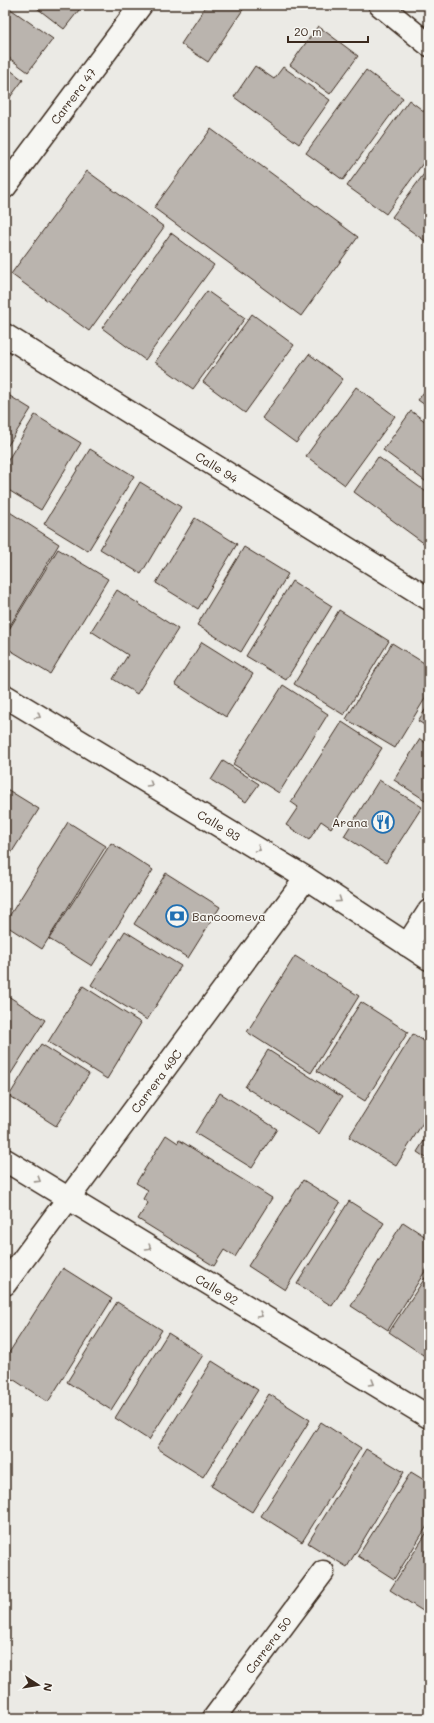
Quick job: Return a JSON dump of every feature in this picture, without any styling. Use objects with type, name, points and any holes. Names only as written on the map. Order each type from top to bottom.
[{"type":"street","name":"Carrera 47","points":[[5,187],[141,5]]},
{"type":"street","points":[[380,5],[429,45]]},
{"type":"street","name":"Calle 94","points":[[5,334],[429,599]]},
{"type":"street","name":"Calle 93","points":[[5,696],[306,878],[429,959]]},
{"type":"street","name":"Carrera 49C","points":[[5,1284],[306,878]]},
{"type":"street","points":[[406,945],[429,911]]},
{"type":"street","name":"Calle 92","points":[[5,1160],[429,1417]]},
{"type":"street","name":"Carrera 50","points":[[214,1718],[323,1572]]},
{"type":"building","points":[[5,5],[53,39],[28,72],[5,55]]},
{"type":"building","points":[[33,5],[83,5],[64,29]]},
{"type":"building","points":[[207,5],[246,5],[208,62],[181,44]]},
{"type":"building","points":[[318,26],[358,56],[330,94],[290,65]]},
{"type":"building","points":[[5,66],[23,80],[5,104]]},
{"type":"building","points":[[255,66],[274,79],[283,67],[330,100],[299,144],[234,97]]},
{"type":"building","points":[[366,70],[403,98],[343,180],[306,153]]},
{"type":"building","points":[[409,100],[429,115],[429,155],[386,214],[347,186]]},
{"type":"building","points":[[211,129],[358,237],[301,316],[154,208]]},
{"type":"building","points":[[429,167],[429,244],[392,217]]},
{"type":"building","points":[[87,171],[164,227],[89,331],[11,274]]},
{"type":"building","points":[[171,233],[214,265],[145,360],[102,328]]},
{"type":"building","points":[[207,291],[245,318],[193,389],[155,362]]},
{"type":"building","points":[[252,314],[294,345],[245,413],[203,382]]},
{"type":"building","points":[[309,354],[343,379],[296,443],[262,418]]},
{"type":"building","points":[[429,385],[429,408],[418,400]]},
{"type":"building","points":[[356,387],[395,416],[345,485],[306,456]]},
{"type":"building","points":[[5,393],[31,409],[5,450]]},
{"type":"building","points":[[411,411],[429,424],[429,484],[383,450]]},
{"type":"building","points":[[35,415],[81,443],[41,510],[5,488],[5,465]]},
{"type":"building","points":[[90,449],[134,476],[88,551],[44,524]]},
{"type":"building","points":[[378,457],[429,494],[429,547],[354,492]]},
{"type":"building","points":[[140,482],[181,507],[141,574],[100,549]]},
{"type":"building","points":[[5,509],[59,544],[5,634]]},
{"type":"building","points":[[195,518],[237,544],[198,609],[156,583]]},
{"type":"building","points":[[244,547],[288,574],[241,652],[197,625]]},
{"type":"building","points":[[58,549],[108,579],[50,674],[5,647],[5,636]]},
{"type":"building","points":[[292,581],[332,606],[286,680],[246,656]]},
{"type":"building","points":[[117,590],[178,629],[137,694],[113,679],[128,655],[91,631]]},
{"type":"building","points":[[339,610],[389,641],[344,715],[294,684]]},
{"type":"building","points":[[202,642],[253,674],[226,717],[175,684]]},
{"type":"building","points":[[392,643],[429,666],[429,692],[395,748],[346,719]]},
{"type":"building","points":[[283,685],[328,714],[279,793],[233,764]]},
{"type":"building","points":[[429,704],[429,728],[418,721]]},
{"type":"building","points":[[342,722],[382,748],[331,828],[321,821],[309,840],[286,825],[298,807],[291,802]]},
{"type":"building","points":[[420,739],[429,745],[428,802],[394,780]]},
{"type":"building","points":[[223,761],[259,784],[246,802],[211,780]]},
{"type":"building","name":"Arana","points":[[379,780],[422,807],[386,863],[344,836]]},
{"type":"building","points":[[5,788],[39,809],[5,863]]},
{"type":"building","points":[[68,822],[106,846],[42,949],[5,925],[5,923]]},
{"type":"building","points":[[111,843],[153,870],[92,966],[49,939]]},
{"type":"building","name":"Bancoomeva","points":[[166,873],[220,907],[188,958],[134,924]]},
{"type":"building","points":[[125,931],[181,966],[147,1020],[91,985]]},
{"type":"building","points":[[295,956],[359,996],[311,1073],[247,1032]]},
{"type":"building","points":[[83,986],[141,1023],[107,1079],[48,1042]]},
{"type":"building","points":[[5,994],[45,1020],[5,1083]]},
{"type":"building","points":[[361,1002],[408,1032],[365,1101],[317,1071]]},
{"type":"building","points":[[413,1034],[429,1044],[429,1113],[396,1166],[349,1137]]},
{"type":"building","points":[[41,1044],[89,1074],[56,1126],[9,1096]]},
{"type":"building","points":[[268,1050],[342,1097],[319,1134],[245,1087]]},
{"type":"building","points":[[220,1093],[277,1129],[252,1168],[195,1133]]},
{"type":"building","points":[[429,1133],[429,1160],[417,1152]]},
{"type":"building","points":[[166,1135],[178,1143],[179,1140],[272,1198],[235,1257],[224,1250],[214,1266],[138,1219],[148,1203],[143,1199],[148,1190],[136,1183]]},
{"type":"building","points":[[303,1180],[340,1203],[285,1290],[248,1266]]},
{"type":"building","points":[[349,1201],[384,1223],[332,1306],[297,1284]]},
{"type":"building","points":[[403,1222],[429,1239],[429,1265],[388,1330],[351,1306]]},
{"type":"building","points":[[63,1268],[112,1299],[48,1402],[5,1374],[5,1359]]},
{"type":"building","points":[[429,1272],[429,1359],[389,1332]]},
{"type":"building","points":[[117,1302],[162,1330],[111,1410],[67,1382]]},
{"type":"building","points":[[168,1333],[203,1355],[149,1440],[115,1418]]},
{"type":"building","points":[[212,1361],[258,1390],[203,1477],[157,1448]]},
{"type":"building","points":[[269,1394],[310,1420],[252,1512],[211,1486]]},
{"type":"building","points":[[321,1422],[361,1448],[302,1542],[261,1516]]},
{"type":"building","points":[[366,1449],[404,1472],[347,1567],[308,1543]]},
{"type":"building","points":[[411,1472],[429,1483],[429,1523],[394,1579],[358,1556]]},
{"type":"building","points":[[429,1529],[429,1615],[390,1590]]},
{"type":"place","name":"Arana","points":[[383,822]]},
{"type":"place","name":"Bancoomeva","points":[[177,916]]}]
